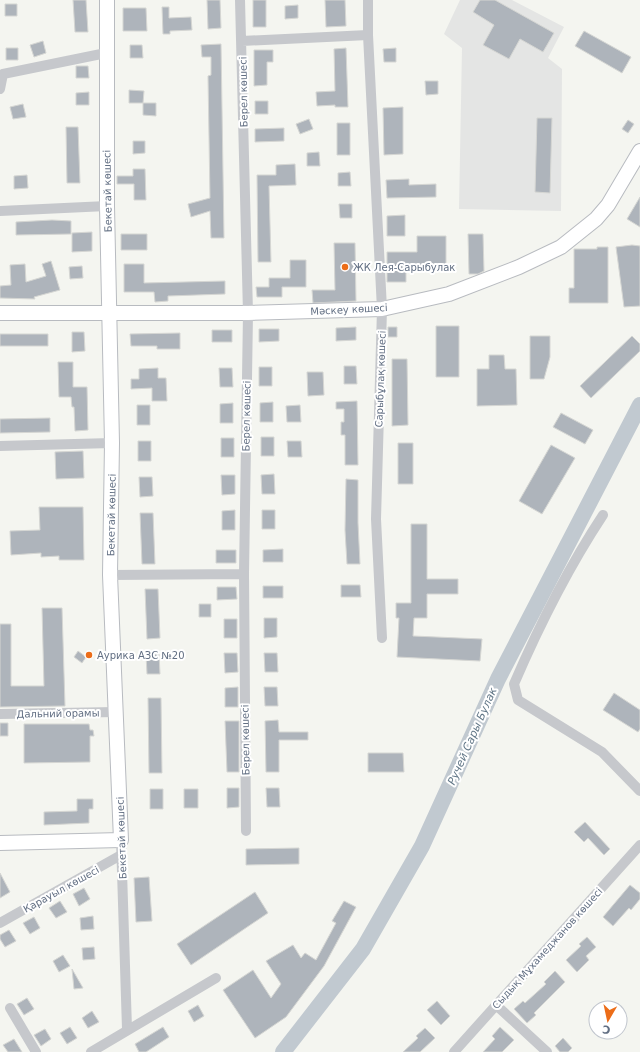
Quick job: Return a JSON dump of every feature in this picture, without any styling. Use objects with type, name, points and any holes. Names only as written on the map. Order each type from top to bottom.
[{"type":"street","name":"Бекетай көшесі","points":[[107,0],[107,206],[112,443],[110,575],[122,855],[127,1029]]},
{"type":"street","name":"Берел көшесі","points":[[240,0],[248,313],[244,574],[246,831]]},
{"type":"street","name":"Сарыбұлақ көшесі","points":[[368,0],[368,35],[382,309],[376,519],[382,638]]},
{"type":"street","points":[[242,41],[368,35]]},
{"type":"street","points":[[0,89],[2,73],[106,53]]},
{"type":"street","name":"Мәскеу көшесі","points":[[0,313],[248,313],[382,309],[449,294],[519,268],[561,248],[596,219],[608,205],[640,151]]},
{"type":"street","points":[[0,212],[107,206]]},
{"type":"street","points":[[0,446],[112,443]]},
{"type":"street","points":[[603,515],[587,539],[514,684],[518,700],[602,752],[640,791]]},
{"type":"street","points":[[110,575],[244,574]]},
{"type":"street","name":"Дальний орамы","points":[[0,714],[116,712]]},
{"type":"street","points":[[0,844],[121,840]]},
{"type":"street","name":"Сыдық Мұхамеджанов көшесі","points":[[454,1052],[640,845]]},
{"type":"street","name":"Қарауыл көшесі","points":[[0,923],[122,855]]},
{"type":"street","points":[[91,1052],[127,1029],[216,978]]},
{"type":"street","points":[[496,1005],[547,1052]]},
{"type":"street","points":[[10,1008],[36,1052]]},
{"type":"shaded area","points":[[460,0],[512,0],[564,27],[548,58],[562,69],[561,211],[459,209],[462,48],[444,34]]},
{"type":"building","points":[[73,0],[86,0],[88,32],[75,32]]},
{"type":"building","points":[[207,0],[220,0],[221,28],[208,29]]},
{"type":"building","points":[[253,0],[266,0],[266,27],[253,27]]},
{"type":"building","points":[[325,0],[345,0],[346,26],[326,27]]},
{"type":"building","points":[[480,0],[495,0],[554,33],[543,52],[520,39],[509,59],[483,45],[494,25],[473,12]]},
{"type":"building","points":[[5,4],[17,4],[17,16],[5,16]]},
{"type":"building","points":[[298,5],[298,18],[285,19],[285,6]]},
{"type":"building","points":[[162,7],[169,7],[169,18],[191,17],[192,30],[170,31],[170,34],[163,34]]},
{"type":"building","points":[[123,8],[146,8],[147,31],[123,31]]},
{"type":"building","points":[[584,31],[631,57],[622,73],[575,46]]},
{"type":"building","points":[[43,41],[46,53],[34,57],[30,45]]},
{"type":"building","points":[[221,44],[224,238],[211,238],[210,211],[191,217],[188,204],[210,198],[208,76],[211,75],[211,57],[202,57],[201,45]]},
{"type":"building","points":[[130,45],[142,45],[143,58],[130,58]]},
{"type":"building","points":[[6,48],[18,48],[18,60],[6,60]]},
{"type":"building","points":[[346,48],[348,107],[335,107],[335,105],[317,106],[316,92],[335,91],[334,49]]},
{"type":"building","points":[[396,48],[396,62],[384,62],[383,49]]},
{"type":"building","points":[[254,50],[273,50],[273,62],[267,62],[267,85],[254,86]]},
{"type":"building","points":[[76,66],[88,66],[89,78],[76,78]]},
{"type":"building","points":[[425,81],[438,81],[438,94],[426,95]]},
{"type":"building","points":[[129,90],[144,91],[143,103],[129,103]]},
{"type":"building","points":[[89,92],[89,105],[76,105],[76,93]]},
{"type":"building","points":[[255,101],[268,101],[268,114],[255,114]]},
{"type":"building","points":[[143,103],[156,103],[156,116],[143,115]]},
{"type":"building","points":[[23,104],[26,117],[13,119],[10,107]]},
{"type":"building","points":[[403,107],[403,154],[384,155],[383,108]]},
{"type":"building","points":[[537,118],[552,118],[550,193],[535,192]]},
{"type":"building","points":[[309,119],[313,129],[300,134],[296,124]]},
{"type":"building","points":[[628,120],[634,124],[628,133],[622,129]]},
{"type":"building","points":[[337,123],[350,123],[350,155],[337,155]]},
{"type":"building","points":[[66,127],[78,127],[80,183],[67,183]]},
{"type":"building","points":[[284,128],[284,141],[255,142],[255,129]]},
{"type":"building","points":[[133,141],[145,141],[145,153],[133,154]]},
{"type":"building","points":[[319,152],[320,166],[307,166],[307,153]]},
{"type":"building","points":[[295,164],[296,185],[269,186],[271,262],[258,262],[257,175],[276,175],[276,165]]},
{"type":"building","points":[[133,169],[145,169],[146,200],[134,200],[134,184],[117,184],[117,176],[133,176]]},
{"type":"building","points":[[350,172],[351,186],[338,186],[338,173]]},
{"type":"building","points":[[27,175],[28,188],[14,189],[14,176]]},
{"type":"building","points":[[409,179],[409,185],[436,184],[436,197],[387,198],[386,180]]},
{"type":"building","points":[[640,197],[640,227],[627,219]]},
{"type":"building","points":[[339,204],[352,204],[352,218],[340,218]]},
{"type":"building","points":[[405,215],[405,236],[387,236],[387,216]]},
{"type":"building","points":[[52,220],[71,221],[71,234],[16,235],[16,222]]},
{"type":"building","points":[[92,232],[92,251],[72,252],[72,233]]},
{"type":"building","points":[[121,234],[147,234],[147,250],[121,250]]},
{"type":"building","points":[[468,234],[483,234],[484,271],[478,274],[469,274]]},
{"type":"building","points":[[417,236],[446,236],[446,270],[406,270],[406,282],[387,282],[387,252],[417,252]]},
{"type":"building","name":"ЖК Лея-Сарыбулак","points":[[334,243],[355,243],[356,301],[313,303],[312,290],[335,290]]},
{"type":"building","points":[[632,245],[640,246],[640,306],[624,307],[616,247]]},
{"type":"building","points":[[597,247],[608,247],[608,303],[569,303],[569,288],[574,288],[574,249],[597,249]]},
{"type":"building","points":[[290,260],[306,260],[306,287],[282,287],[282,297],[257,297],[256,287],[269,287],[269,278],[290,278]]},
{"type":"building","points":[[51,261],[60,290],[34,297],[35,299],[0,298],[0,286],[11,285],[10,265],[25,264],[26,282],[46,276],[42,264]]},
{"type":"building","points":[[124,264],[144,264],[144,283],[225,281],[225,294],[168,296],[168,301],[155,302],[154,292],[124,292]]},
{"type":"building","points":[[82,266],[83,278],[70,279],[69,267]]},
{"type":"building","points":[[436,326],[459,326],[459,377],[436,377]]},
{"type":"building","points":[[356,327],[356,340],[336,341],[336,328]]},
{"type":"building","points":[[388,327],[397,327],[397,337],[388,337]]},
{"type":"building","points":[[259,329],[279,329],[279,341],[259,342]]},
{"type":"building","points":[[212,330],[232,330],[232,342],[212,342]]},
{"type":"building","points":[[72,332],[84,332],[85,351],[72,352]]},
{"type":"building","points":[[180,333],[180,349],[157,349],[157,346],[131,346],[130,334]]},
{"type":"building","points":[[0,334],[48,334],[48,346],[0,346]]},
{"type":"building","points":[[530,336],[550,336],[550,357],[544,379],[530,379]]},
{"type":"building","points":[[632,336],[640,344],[640,351],[591,398],[580,386]]},
{"type":"building","points":[[489,355],[504,355],[505,369],[516,369],[517,405],[477,406],[477,369],[489,369]]},
{"type":"building","points":[[392,359],[407,359],[408,425],[392,426]]},
{"type":"building","points":[[58,362],[73,362],[73,387],[87,387],[88,430],[75,431],[74,407],[72,407],[71,397],[59,397]]},
{"type":"building","points":[[344,366],[356,366],[357,384],[344,384]]},
{"type":"building","points":[[259,367],[272,367],[272,386],[259,386]]},
{"type":"building","points":[[158,368],[158,378],[166,378],[167,401],[152,401],[152,388],[131,389],[131,379],[139,379],[139,369]]},
{"type":"building","points":[[219,368],[232,368],[233,387],[220,387]]},
{"type":"building","points":[[307,372],[323,372],[324,395],[308,396]]},
{"type":"building","points":[[357,401],[358,465],[345,465],[345,435],[341,435],[341,422],[344,422],[344,409],[336,409],[336,402]]},
{"type":"building","points":[[273,402],[273,422],[260,422],[260,403]]},
{"type":"building","points":[[233,403],[233,423],[220,423],[220,404]]},
{"type":"building","points":[[137,405],[150,405],[150,425],[137,425]]},
{"type":"building","points":[[300,405],[301,422],[287,422],[286,406]]},
{"type":"building","points":[[561,413],[593,430],[585,444],[553,427]]},
{"type":"building","points":[[50,418],[50,432],[0,433],[0,419]]},
{"type":"building","points":[[261,437],[274,437],[274,456],[261,456]]},
{"type":"building","points":[[221,438],[234,438],[234,457],[221,457]]},
{"type":"building","points":[[138,441],[151,441],[151,461],[138,461]]},
{"type":"building","points":[[287,441],[301,441],[302,457],[288,457]]},
{"type":"building","points":[[398,443],[413,443],[413,484],[398,484]]},
{"type":"building","points":[[551,445],[575,458],[542,514],[519,501]]},
{"type":"building","points":[[83,451],[84,478],[56,479],[55,452]]},
{"type":"building","points":[[274,474],[275,494],[262,494],[261,475]]},
{"type":"building","points":[[221,475],[235,475],[235,494],[222,495]]},
{"type":"building","points":[[139,477],[152,477],[153,496],[140,497]]},
{"type":"building","points":[[346,479],[358,480],[360,564],[347,564],[345,530]]},
{"type":"building","points":[[39,507],[83,507],[84,560],[59,560],[59,556],[41,557],[41,553],[11,555],[10,531],[40,530]]},
{"type":"building","points":[[235,510],[235,530],[222,530],[222,511]]},
{"type":"building","points":[[262,510],[275,510],[275,529],[262,529]]},
{"type":"building","points":[[140,513],[153,513],[155,564],[142,564]]},
{"type":"building","points":[[411,524],[427,524],[427,579],[458,579],[458,594],[427,594],[427,618],[414,618],[413,636],[482,639],[480,661],[397,657],[399,618],[396,618],[396,603],[411,603]]},
{"type":"building","points":[[283,549],[283,562],[263,562],[263,550]]},
{"type":"building","points":[[216,550],[236,550],[236,563],[216,563]]},
{"type":"building","points":[[341,585],[360,585],[361,597],[341,597]]},
{"type":"building","points":[[263,586],[283,586],[283,598],[263,598]]},
{"type":"building","points":[[217,587],[236,587],[237,599],[217,600]]},
{"type":"building","points":[[145,589],[158,589],[160,638],[147,639]]},
{"type":"building","points":[[199,604],[211,604],[211,617],[199,617]]},
{"type":"building","points":[[42,608],[62,608],[65,706],[0,707],[0,624],[11,624],[11,686],[44,686]]},
{"type":"building","points":[[264,618],[277,618],[277,637],[264,638]]},
{"type":"building","points":[[224,619],[237,619],[237,638],[224,638]]},
{"type":"building","points":[[78,651],[86,657],[82,663],[74,657]]},
{"type":"building","points":[[224,653],[237,653],[238,672],[225,673]]},
{"type":"building","points":[[264,653],[277,653],[278,672],[265,672]]},
{"type":"building","points":[[159,654],[160,674],[147,674],[146,655]]},
{"type":"building","points":[[238,687],[238,707],[225,707],[225,688]]},
{"type":"building","points":[[264,687],[277,687],[278,706],[265,706]]},
{"type":"building","points":[[614,693],[640,710],[640,729],[638,732],[603,710]]},
{"type":"building","points":[[148,698],[161,698],[162,773],[149,773]]},
{"type":"building","points":[[278,720],[279,732],[308,732],[308,740],[279,740],[279,772],[266,772],[265,721]]},
{"type":"building","points":[[225,721],[239,721],[239,772],[227,772]]},
{"type":"building","points":[[0,723],[8,723],[8,736],[0,736]]},
{"type":"building","points":[[24,724],[89,724],[90,730],[93,730],[94,736],[90,736],[90,762],[24,763]]},
{"type":"building","points":[[368,753],[403,753],[404,772],[368,772]]},
{"type":"building","points":[[227,788],[239,788],[239,807],[227,808]]},
{"type":"building","points":[[266,788],[279,788],[280,807],[267,807]]},
{"type":"building","points":[[150,789],[163,789],[163,809],[150,809]]},
{"type":"building","points":[[184,789],[198,789],[198,808],[184,808]]},
{"type":"building","points":[[77,799],[93,799],[93,809],[89,809],[89,823],[44,825],[44,812],[77,811]]},
{"type":"building","points":[[585,822],[610,849],[604,855],[588,838],[584,842],[574,832]]},
{"type":"building","points":[[299,848],[299,864],[246,865],[246,849]]},
{"type":"building","points":[[0,873],[10,892],[0,898]]},
{"type":"building","points":[[149,877],[152,921],[136,922],[134,878]]},
{"type":"building","points":[[630,885],[640,893],[640,899],[631,910],[629,908],[613,926],[603,917]]},
{"type":"building","points":[[84,888],[90,899],[79,906],[73,894]]},
{"type":"building","points":[[255,892],[268,913],[191,965],[177,944]]},
{"type":"building","points":[[60,901],[67,912],[56,918],[49,908]]},
{"type":"building","points":[[344,901],[356,907],[324,966],[286,1017],[255,1038],[223,990],[253,970],[271,998],[281,984],[266,961],[293,945],[301,958],[305,953],[316,960],[336,923],[332,921]]},
{"type":"building","points":[[93,916],[94,929],[81,930],[80,918]]},
{"type":"building","points":[[34,917],[40,928],[30,934],[23,923]]},
{"type":"building","points":[[9,930],[16,941],[5,947],[0,939],[0,935]]},
{"type":"building","points":[[587,937],[596,947],[586,956],[589,960],[577,972],[566,960],[581,946],[579,944]]},
{"type":"building","points":[[94,947],[95,959],[83,960],[82,948]]},
{"type":"building","points":[[63,955],[70,966],[59,972],[53,961]]},
{"type":"building","points":[[72,969],[83,988],[74,989]]},
{"type":"building","points":[[555,971],[565,982],[534,1013],[536,1015],[527,1023],[514,1009],[523,1001],[525,1003],[546,984],[544,982]]},
{"type":"building","points":[[27,998],[34,1009],[24,1015],[17,1004]]},
{"type":"building","points":[[437,1001],[450,1016],[441,1025],[427,1010]]},
{"type":"building","points":[[198,1005],[204,1016],[194,1022],[188,1011]]},
{"type":"building","points":[[92,1011],[99,1022],[88,1028],[82,1018]]},
{"type":"building","points":[[70,1027],[77,1038],[67,1044],[60,1033]]},
{"type":"building","points":[[163,1027],[169,1037],[146,1052],[139,1052],[135,1044]]},
{"type":"building","points":[[500,1027],[514,1040],[502,1052],[483,1052],[495,1039],[492,1036]]},
{"type":"building","points":[[425,1028],[435,1038],[420,1052],[403,1052],[418,1038],[416,1036]]},
{"type":"building","points":[[45,1029],[51,1039],[41,1046],[34,1035]]},
{"type":"building","points":[[563,1038],[572,1048],[568,1052],[560,1052],[555,1046]]},
{"type":"building","points":[[14,1039],[22,1052],[8,1052],[3,1045]]},
{"type":"waterway","name":"Ручей Сары Булак","points":[[283,1052],[363,949],[422,846],[498,679],[640,405]]},
{"type":"place","name":"ЖК Лея-Сарыбулак","points":[[345,267]]},
{"type":"place","name":"Аурика АЗС №20","points":[[89,655]]}]
